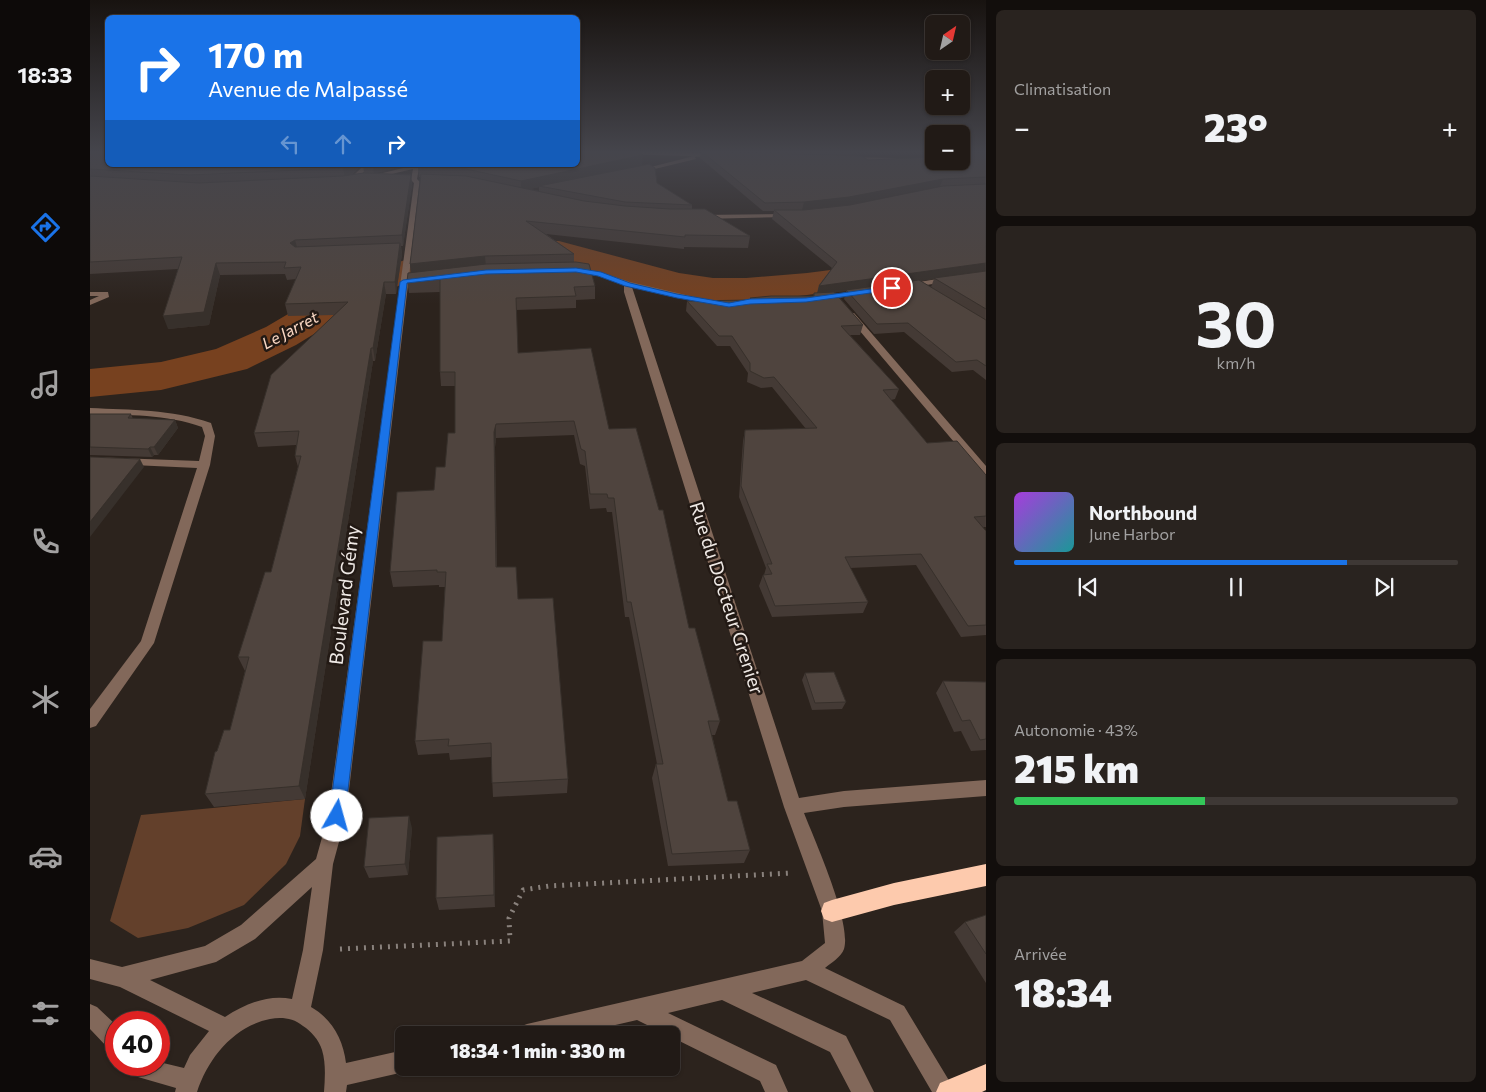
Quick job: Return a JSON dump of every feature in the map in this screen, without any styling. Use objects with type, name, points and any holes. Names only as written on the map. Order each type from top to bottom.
[{"type":"highway","points":[[832,911],[894,894],[986,875]]},
{"type":"highway","points":[[947,1092],[986,1076]]},
{"type":"street","name":"Boulevard Gémy","points":[[300,1011],[313,950],[324,864],[337,816],[408,281],[407,259],[411,202]]},
{"type":"street","points":[[696,217],[794,215]]},
{"type":"street","points":[[400,251],[409,250]]},
{"type":"street","points":[[566,270],[599,274],[628,284],[721,304]]},
{"type":"street","points":[[901,287],[956,278]]},
{"type":"street","name":"Rue du Docteur Grenier","points":[[628,284],[628,292],[793,807],[832,911],[835,947],[806,970]]},
{"type":"street","points":[[917,284],[932,294]]},
{"type":"street","points":[[816,298],[841,304],[873,291]]},
{"type":"street","points":[[90,294],[105,294],[105,297],[90,303]]},
{"type":"street","points":[[841,304],[986,473]]},
{"type":"street","points":[[90,411],[190,418],[207,425],[210,436],[204,465],[146,643],[90,721]]},
{"type":"street","points":[[90,460],[204,465]]},
{"type":"street","points":[[793,807],[844,799],[986,788]]},
{"type":"street","points":[[122,976],[209,955],[248,932],[324,864]]},
{"type":"street","points":[[90,968],[122,976],[226,1028]]},
{"type":"street","points":[[568,1026],[806,970],[897,1013],[947,1092]]},
{"type":"street","points":[[723,990],[838,1044],[863,1092]]},
{"type":"street","points":[[163,1076],[187,1086],[204,1052],[226,1028],[251,1014],[277,1007],[300,1011],[319,1024],[332,1047],[335,1084],[395,1064]]},
{"type":"street","points":[[640,1010],[768,1074],[777,1092]]},
{"type":"street","points":[[90,1014],[105,1029]]},
{"type":"path","points":[[313,950],[510,941],[509,918],[523,890],[549,886],[816,872]]},
{"type":"shaded area","points":[[305,799],[300,836],[286,864],[244,905],[188,928],[138,938],[110,921],[141,815]]},
{"type":"building","points":[[90,202],[407,202],[402,235],[295,240],[290,243],[295,247],[400,243],[395,282],[384,282],[373,348],[371,348],[299,786],[205,794],[215,752],[224,730],[230,730],[249,657],[238,657],[265,572],[271,572],[301,456],[295,456],[299,431],[254,433],[271,375],[348,302],[285,304],[301,267],[284,268],[286,262],[216,263],[204,312],[163,316],[182,257],[90,262]]},
{"type":"building","points":[[418,202],[592,202],[670,209],[705,209],[750,236],[685,235],[685,237],[526,221],[574,254],[485,256],[410,264]]},
{"type":"building","points":[[625,202],[687,202],[692,205]]},
{"type":"building","points":[[764,202],[804,202],[765,203]]},
{"type":"building","points":[[865,202],[986,202],[986,263],[819,286],[837,262],[774,210],[804,210]]},
{"type":"building","points":[[576,262],[589,264],[595,286],[574,287],[576,296],[516,298],[518,353],[591,348],[609,429],[636,428],[659,510],[663,510],[689,628],[695,628],[720,721],[708,721],[728,801],[737,801],[750,850],[672,854],[656,764],[663,764],[631,602],[627,602],[614,498],[608,498],[607,494],[590,494],[585,451],[581,449],[574,421],[496,424],[494,432],[496,567],[516,567],[518,599],[553,598],[568,779],[492,783],[491,743],[448,746],[449,739],[415,741],[423,641],[442,641],[446,572],[437,572],[437,570],[390,572],[397,492],[434,490],[436,467],[445,467],[448,433],[455,433],[455,372],[440,372],[440,279],[407,281],[408,273],[486,264]]},
{"type":"building","points":[[986,271],[986,309],[934,278]]},
{"type":"building","points":[[919,280],[986,320],[986,366],[977,360],[956,362],[908,323],[877,324],[846,290]]},
{"type":"building","points":[[834,292],[863,325],[841,326],[899,389],[883,390],[927,443],[957,441],[986,475],[986,516],[974,517],[986,531],[986,625],[968,626],[921,554],[845,557],[868,602],[775,606],[763,575],[772,574],[767,564],[772,564],[741,486],[745,430],[817,428],[774,377],[764,378],[750,371],[750,363],[732,336],[719,336],[687,301],[752,300],[750,298],[814,296],[814,293]]},
{"type":"building","points":[[90,414],[131,414],[128,418],[175,420],[154,447],[148,449],[90,447]]},
{"type":"building","points":[[90,457],[140,459],[90,522]]},
{"type":"building","points":[[834,672],[846,702],[815,703],[805,673]]},
{"type":"building","points":[[943,681],[986,682],[986,739],[980,740],[970,720],[962,721]]},
{"type":"building","points":[[409,816],[405,864],[364,867],[369,818]]},
{"type":"building","points":[[493,834],[494,895],[436,898],[437,837]]},
{"type":"building","points":[[986,915],[986,954],[965,922]]},
{"type":"waterway","name":"Le Jarret","points":[[90,383],[161,376],[231,359],[281,336],[331,306],[385,278],[449,258],[515,251],[559,252],[677,284],[713,290],[746,290],[807,284],[986,261]]},
{"type":"route","points":[[337,816],[403,282],[486,272],[576,270],[599,274],[628,284],[677,296],[729,305],[750,302],[806,300],[892,288]]}]
